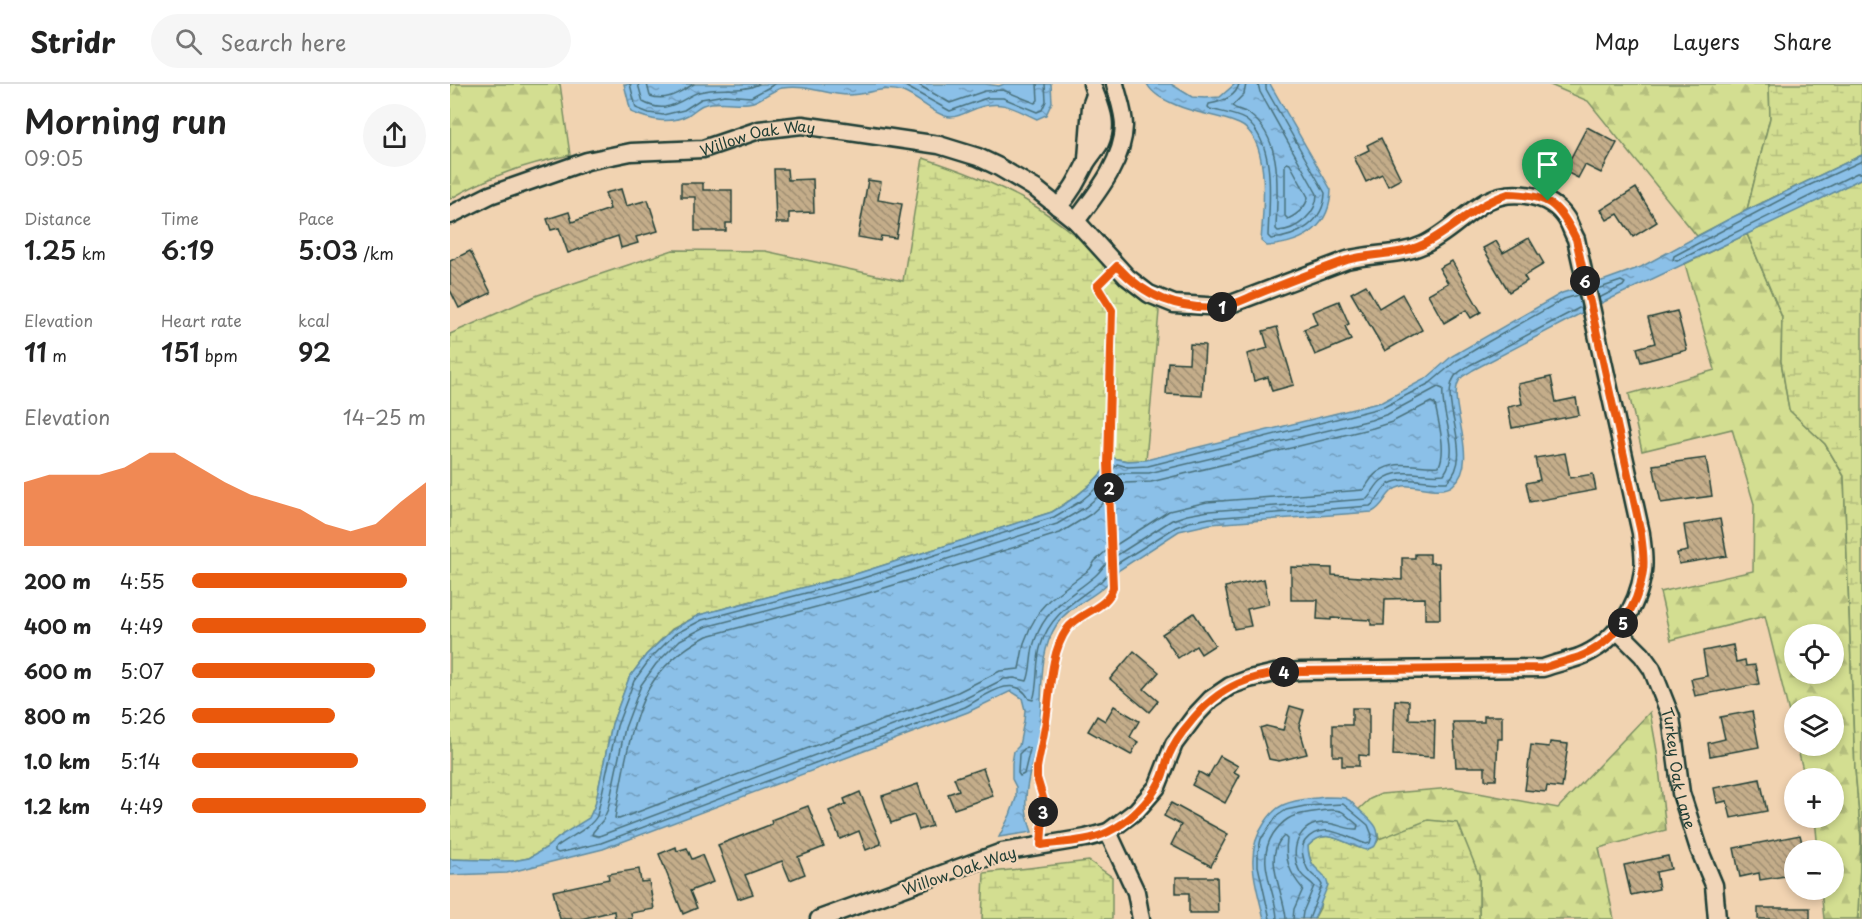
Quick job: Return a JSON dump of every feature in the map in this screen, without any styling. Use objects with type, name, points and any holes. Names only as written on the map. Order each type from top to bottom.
[{"type":"street","points":[[1058,207],[1076,184],[1087,160],[1094,89]]},
{"type":"street","points":[[1076,221],[1109,174],[1119,149],[1124,125],[1117,91]]},
{"type":"street","name":"Willow Oak Way","points":[[450,214],[500,191],[587,161],[631,152],[704,149],[759,130],[802,125],[918,141],[959,150],[978,157],[1017,177],[1076,221],[1127,277],[1149,294],[1174,304],[1197,307],[1223,307],[1347,260],[1367,255],[1394,254],[1422,245],[1446,232],[1488,201],[1508,194],[1527,195],[1548,201],[1565,216],[1576,239],[1641,533],[1643,570],[1628,616],[1609,638],[1580,657],[1543,668],[1301,671],[1269,674],[1239,682],[1220,692],[1195,716],[1169,754],[1157,787],[1125,822],[1108,832],[1086,838],[1002,852],[819,919]]},
{"type":"street","name":"Turkey Oak Lane","points":[[1617,630],[1642,655],[1652,669],[1671,717],[1681,793],[1699,849],[1714,885],[1717,919]]},
{"type":"street","points":[[1108,832],[1136,892],[1141,919]]},
{"type":"path","points":[[1041,845],[1044,801],[1037,778],[1037,768],[1053,671],[1060,644],[1075,621],[1109,599],[1113,587],[1108,463],[1112,310],[1097,286],[1117,266]]},
{"type":"green space","points":[[450,84],[560,84],[570,155],[508,172],[450,199]]},
{"type":"green space","points":[[1548,84],[1769,84],[1770,118],[1747,210],[1697,236],[1588,101]]},
{"type":"green space","points":[[1769,84],[1862,84],[1862,155],[1747,210],[1770,118]]},
{"type":"green space","points":[[923,158],[962,171],[1025,200],[1061,224],[1095,252],[1159,311],[1146,460],[1128,461],[1113,458],[1086,488],[1052,512],[859,573],[699,615],[672,629],[646,655],[629,678],[612,724],[595,805],[589,819],[529,858],[513,861],[450,859],[450,334],[538,295],[673,250],[765,251],[903,281]]},
{"type":"green space","points":[[1862,178],[1862,919],[1858,919],[1861,837],[1855,769],[1844,476],[1825,444],[1789,410],[1781,361],[1782,317],[1747,234]]},
{"type":"green space","points":[[1747,234],[1782,317],[1781,361],[1789,410],[1825,444],[1844,476],[1855,769],[1861,837],[1858,919],[1824,919],[1822,900],[1844,900],[1844,840],[1817,840],[1816,828],[1844,828],[1844,768],[1802,768],[1800,756],[1844,756],[1844,696],[1785,696],[1765,616],[1671,640],[1660,592],[1753,571],[1754,504],[1732,429],[1642,451],[1629,394],[1715,370],[1685,264]]},
{"type":"green space","points":[[1650,712],[1666,830],[1599,848],[1614,919],[1479,919],[1479,875],[1395,834],[1379,839],[1378,834],[1359,809],[1370,799],[1381,794],[1452,788],[1558,808]]},
{"type":"green space","points":[[1428,820],[1458,823],[1479,875],[1479,919],[1314,919],[1320,908],[1324,876],[1312,863],[1308,846],[1318,838],[1328,837],[1365,849],[1372,847],[1379,839]]},
{"type":"green space","points":[[1089,861],[1112,877],[1112,919],[982,919],[984,873]]},
{"type":"water","points":[[624,84],[985,84],[999,86],[1004,84],[1051,84],[1052,102],[1046,115],[1037,119],[1001,105],[986,105],[951,117],[940,114],[909,95],[896,90],[849,95],[792,87],[778,89],[753,102],[709,103],[681,118],[667,121],[631,112]]},
{"type":"water","points":[[1147,84],[1171,84],[1192,97],[1205,98],[1220,97],[1235,84],[1270,84],[1331,190],[1325,215],[1319,224],[1302,237],[1267,246],[1261,241],[1264,195],[1261,160],[1257,144],[1250,132],[1231,121],[1172,103],[1156,94]]},
{"type":"water","points":[[1862,155],[1862,178],[1591,308],[1462,377],[1457,387],[1456,400],[1464,445],[1464,461],[1461,474],[1448,488],[1403,486],[1392,491],[1372,512],[1210,524],[1179,531],[1119,570],[1101,589],[1062,618],[1050,636],[1043,663],[1039,732],[1026,791],[1026,812],[1032,832],[999,837],[1016,798],[1016,787],[1012,779],[1012,763],[1014,751],[1019,746],[1025,710],[1022,698],[1011,691],[968,712],[603,849],[507,873],[450,875],[450,859],[513,861],[529,858],[589,818],[595,805],[612,724],[629,678],[646,655],[672,630],[699,615],[859,573],[1052,512],[1086,488],[1113,458],[1128,461],[1146,460],[1382,402],[1427,378],[1452,356],[1562,293],[1641,267],[1731,218]]},
{"type":"water","points":[[1325,797],[1347,799],[1370,820],[1377,828],[1378,839],[1375,846],[1366,850],[1336,838],[1322,837],[1315,840],[1308,846],[1309,855],[1328,885],[1314,919],[1264,919],[1255,883],[1253,859],[1254,847],[1264,824],[1280,807],[1293,802]]},
{"type":"building","points":[[1587,127],[1617,143],[1601,173],[1585,165],[1578,178],[1564,171]]},
{"type":"building","points":[[1381,138],[1401,179],[1388,186],[1382,174],[1366,182],[1354,157],[1369,150],[1367,145]]},
{"type":"building","points":[[774,169],[787,169],[788,180],[813,179],[814,212],[789,213],[789,223],[776,223]]},
{"type":"building","points":[[868,180],[881,182],[878,200],[902,204],[896,238],[881,236],[880,241],[858,237]]},
{"type":"building","points":[[681,183],[703,183],[703,190],[732,190],[732,223],[726,223],[726,231],[695,231],[695,197],[681,197]]},
{"type":"building","points":[[1636,188],[1657,222],[1633,237],[1618,214],[1607,220],[1601,210]]},
{"type":"building","points":[[621,189],[626,206],[648,200],[658,231],[636,237],[638,243],[621,248],[618,236],[568,253],[559,228],[551,230],[547,219],[569,212],[572,222],[610,209],[605,193]]},
{"type":"building","points":[[1529,238],[1544,264],[1524,276],[1527,281],[1509,292],[1483,248],[1496,241],[1503,253]]},
{"type":"building","points":[[470,251],[491,293],[459,308],[450,290],[450,261]]},
{"type":"building","points":[[1452,261],[1481,312],[1471,318],[1466,310],[1444,323],[1428,294],[1448,283],[1439,268]]},
{"type":"building","points":[[1366,285],[1379,308],[1402,294],[1422,330],[1385,351],[1351,293]]},
{"type":"building","points":[[1339,301],[1349,324],[1345,326],[1351,340],[1315,355],[1304,329],[1317,324],[1312,312]]},
{"type":"building","points":[[1677,311],[1687,350],[1641,362],[1637,348],[1655,343],[1648,318]]},
{"type":"building","points":[[1277,327],[1294,385],[1272,391],[1268,377],[1254,381],[1247,354],[1268,348],[1263,331]]},
{"type":"building","points":[[1190,344],[1205,345],[1202,396],[1166,394],[1168,362],[1189,363]]},
{"type":"building","points":[[1551,377],[1556,402],[1576,398],[1579,415],[1512,428],[1508,407],[1522,404],[1518,384]]},
{"type":"building","points":[[1565,453],[1570,478],[1593,474],[1596,490],[1530,502],[1526,483],[1540,480],[1535,458]]},
{"type":"building","points":[[1706,458],[1712,496],[1661,503],[1653,465]]},
{"type":"building","points":[[1720,519],[1727,556],[1679,564],[1677,553],[1688,551],[1684,525]]},
{"type":"building","points":[[1415,554],[1430,554],[1430,563],[1439,563],[1440,619],[1425,619],[1425,598],[1385,599],[1384,625],[1371,625],[1371,620],[1317,619],[1318,600],[1291,600],[1291,567],[1332,568],[1332,575],[1402,580],[1402,558],[1415,558]]},
{"type":"building","points":[[1264,579],[1269,604],[1247,609],[1251,626],[1234,629],[1225,587]]},
{"type":"building","points":[[1194,613],[1215,645],[1201,654],[1196,646],[1178,658],[1162,634]]},
{"type":"building","points":[[1733,645],[1736,662],[1745,660],[1746,666],[1755,665],[1759,684],[1695,696],[1691,679],[1707,676],[1703,651]]},
{"type":"building","points":[[1134,651],[1159,672],[1144,689],[1158,701],[1149,712],[1110,679]]},
{"type":"building","points":[[1395,700],[1409,701],[1409,719],[1435,720],[1434,757],[1393,755]]},
{"type":"building","points":[[1114,706],[1139,721],[1130,737],[1138,742],[1131,755],[1088,731],[1097,716],[1105,721]]},
{"type":"building","points":[[1290,706],[1304,710],[1299,727],[1307,754],[1279,761],[1269,759],[1260,728],[1266,726],[1283,730]]},
{"type":"building","points":[[1352,708],[1369,708],[1369,756],[1359,755],[1359,766],[1342,766],[1342,756],[1333,756],[1333,725],[1352,725]]},
{"type":"building","points":[[1752,711],[1759,747],[1710,756],[1708,743],[1725,739],[1720,717]]},
{"type":"building","points":[[1484,716],[1502,716],[1502,739],[1498,739],[1496,780],[1485,780],[1485,767],[1456,767],[1453,722],[1484,722]]},
{"type":"building","points":[[1550,742],[1568,744],[1562,788],[1547,786],[1546,792],[1525,790],[1531,745],[1549,747]]},
{"type":"building","points":[[1220,756],[1238,766],[1234,772],[1240,775],[1225,803],[1192,785],[1199,772],[1208,777]]},
{"type":"building","points":[[983,768],[993,796],[954,809],[948,794],[959,790],[954,778]]},
{"type":"building","points":[[1760,779],[1767,811],[1731,818],[1727,801],[1717,803],[1714,788]]},
{"type":"building","points":[[918,784],[932,826],[919,830],[914,815],[891,823],[882,796]]},
{"type":"building","points":[[860,792],[881,844],[866,850],[859,831],[840,839],[829,811],[846,804],[844,799]]},
{"type":"building","points":[[1171,803],[1228,834],[1211,866],[1171,845],[1181,825],[1164,816]]},
{"type":"building","points":[[808,806],[824,847],[798,857],[805,874],[790,880],[782,861],[745,875],[753,894],[738,899],[718,845],[772,824],[771,820]]},
{"type":"building","points":[[1800,835],[1801,840],[1784,840],[1784,876],[1760,880],[1759,873],[1740,877],[1734,848]]},
{"type":"building","points":[[676,847],[677,851],[687,848],[692,859],[702,855],[713,882],[690,891],[697,908],[683,914],[659,854]]},
{"type":"building","points":[[1668,856],[1671,869],[1656,872],[1659,889],[1631,895],[1624,865]]},
{"type":"building","points":[[639,869],[641,882],[649,881],[654,909],[631,913],[632,919],[615,919],[614,911],[581,919],[560,919],[553,891],[609,879],[608,874]]},
{"type":"building","points":[[1176,877],[1217,877],[1218,913],[1189,913],[1189,893],[1176,893]]},
{"type":"building","points":[[1758,908],[1810,908],[1810,919],[1758,919]]},
{"type":"route","points":[[1508,194],[1527,195],[1548,201],[1565,216],[1576,239],[1641,533],[1643,570],[1628,616],[1617,630],[1580,657],[1543,668],[1301,671],[1263,675],[1239,682],[1220,692],[1195,716],[1174,744],[1157,787],[1125,822],[1097,836],[1041,845],[1044,801],[1037,778],[1037,768],[1053,671],[1060,644],[1075,621],[1109,599],[1113,587],[1108,463],[1112,310],[1097,286],[1117,266],[1149,294],[1174,304],[1223,307],[1347,260],[1367,255],[1394,254],[1422,245],[1446,232],[1488,201],[1508,194]]}]
